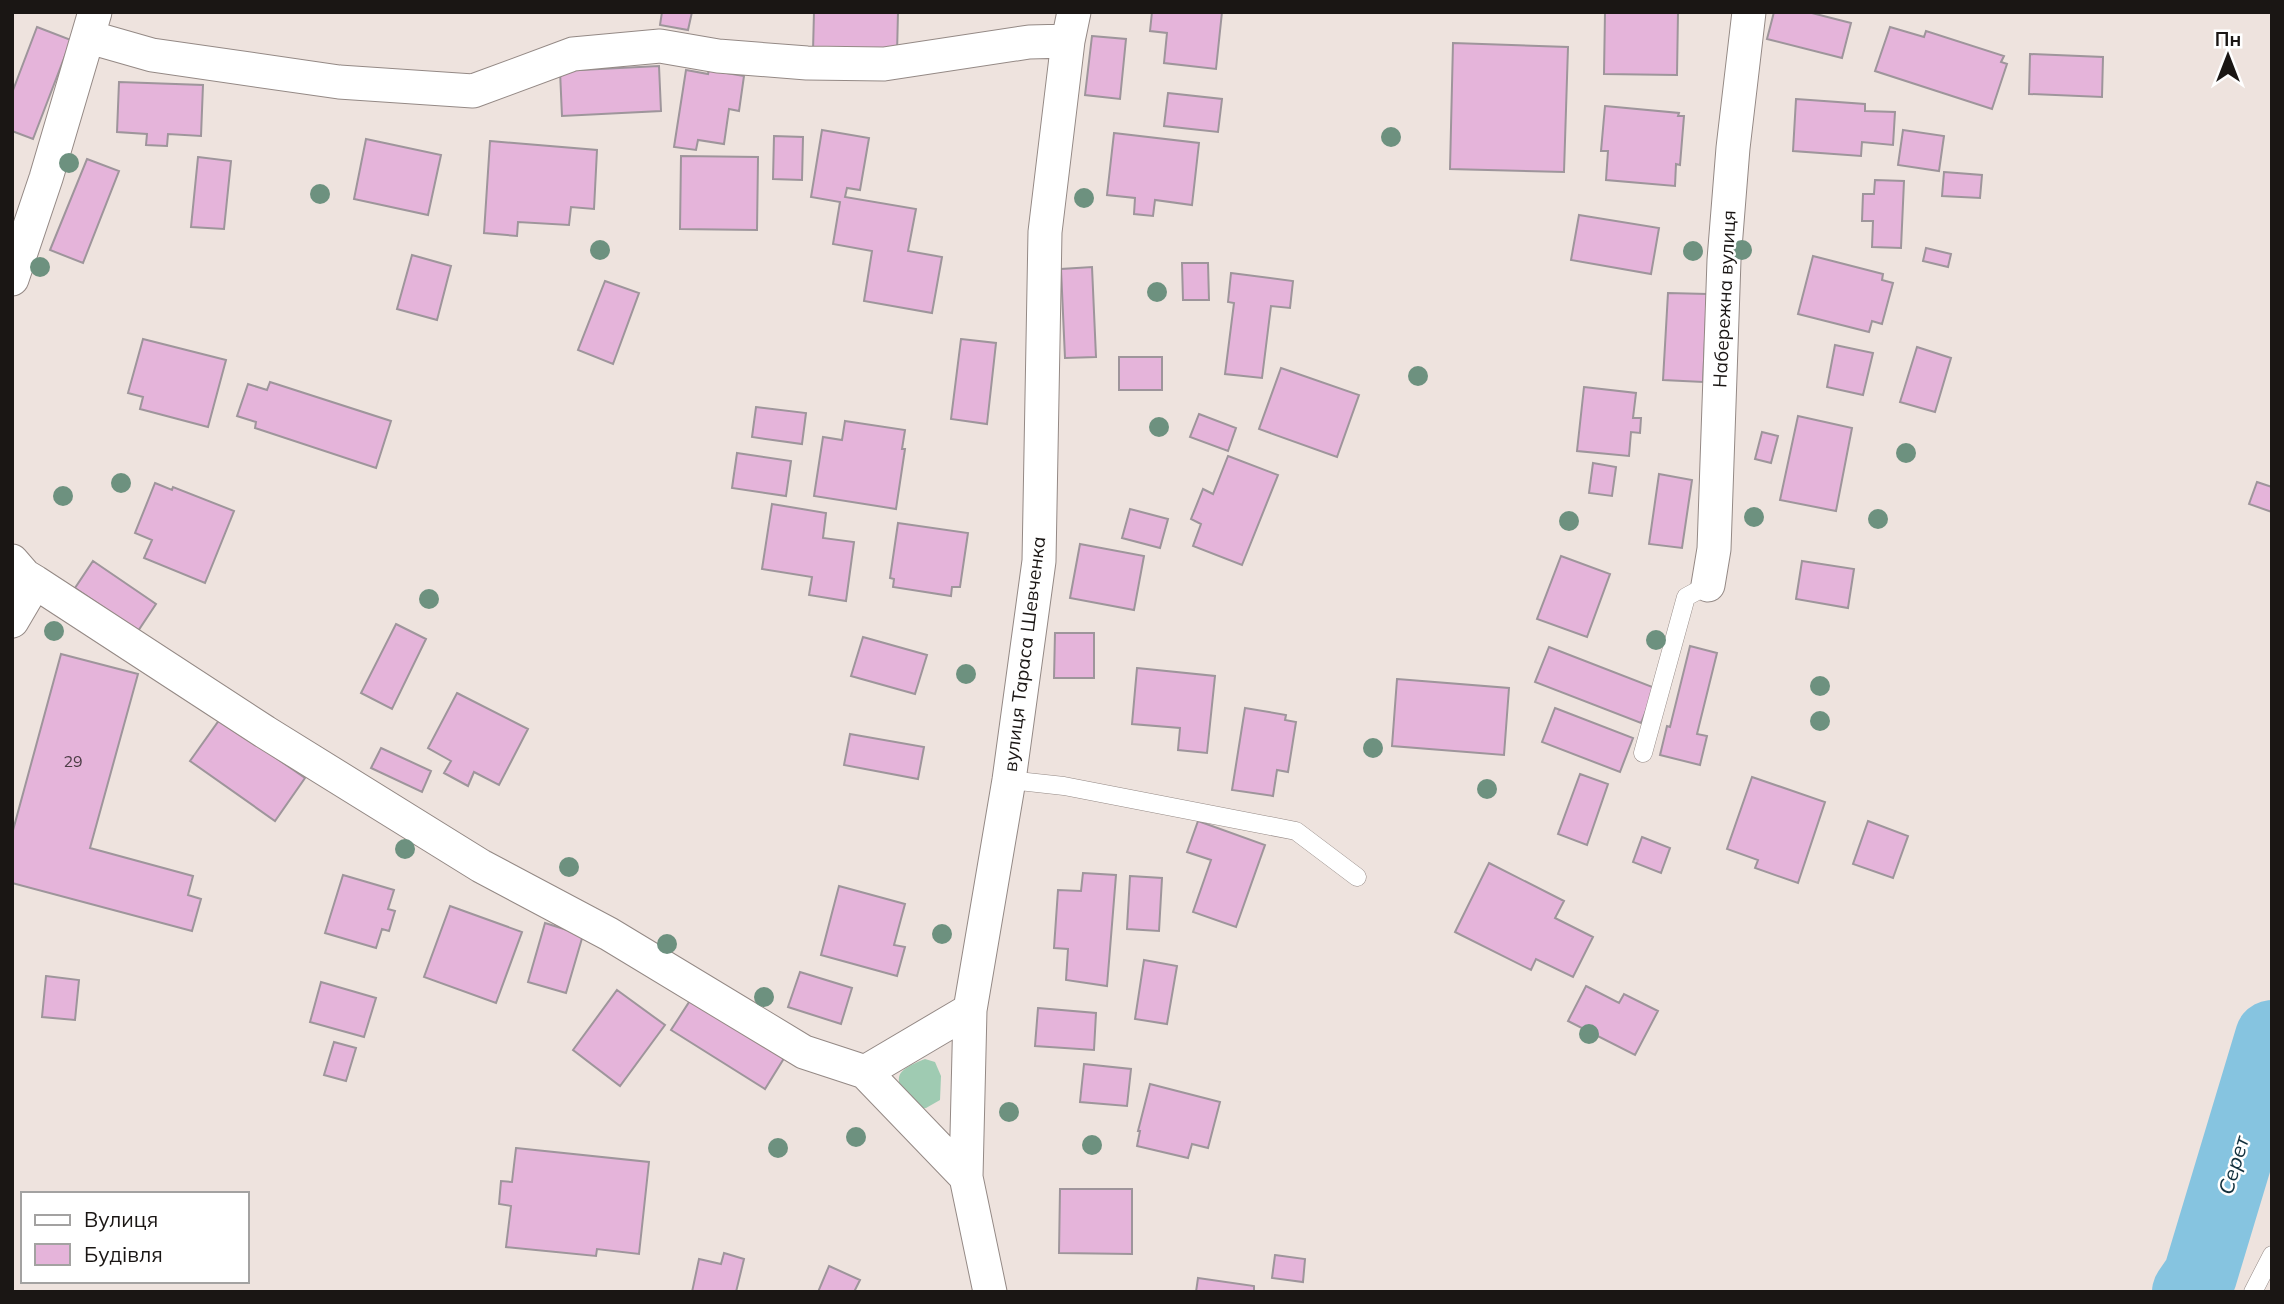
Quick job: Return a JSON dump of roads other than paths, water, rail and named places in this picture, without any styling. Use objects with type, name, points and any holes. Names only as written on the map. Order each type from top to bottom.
[{"type":"street","name":"Набережна вулиця","points":[[1708,585],[1714,549],[1724,260],[1733,148],[1749,12]]},
{"type":"street","points":[[12,279],[92,25],[152,55],[327,81],[473,91],[573,54],[660,46],[731,57],[807,63],[884,64],[1029,42],[1071,27]]},
{"type":"street","name":"вулиця Тараса Шевченка","points":[[990,1292],[966,1177],[970,1010],[1009,779],[1039,561],[1045,232],[1071,27]]},
{"type":"street","points":[[12,621],[23,571],[265,732],[481,866],[609,934],[804,1052],[864,1072],[966,1177]]},
{"type":"street","points":[[864,1072],[970,1010]]},
{"type":"lane","points":[[1643,752],[1686,597],[1708,585]]},
{"type":"lane","points":[[1009,779],[1064,786],[1296,831],[1357,877]]},
{"type":"lane","points":[[2253,1292],[2272,1255]]},
{"type":"waterway","name":"Серет","points":[[2189,1292],[2200,1276],[2272,1037]]}]
